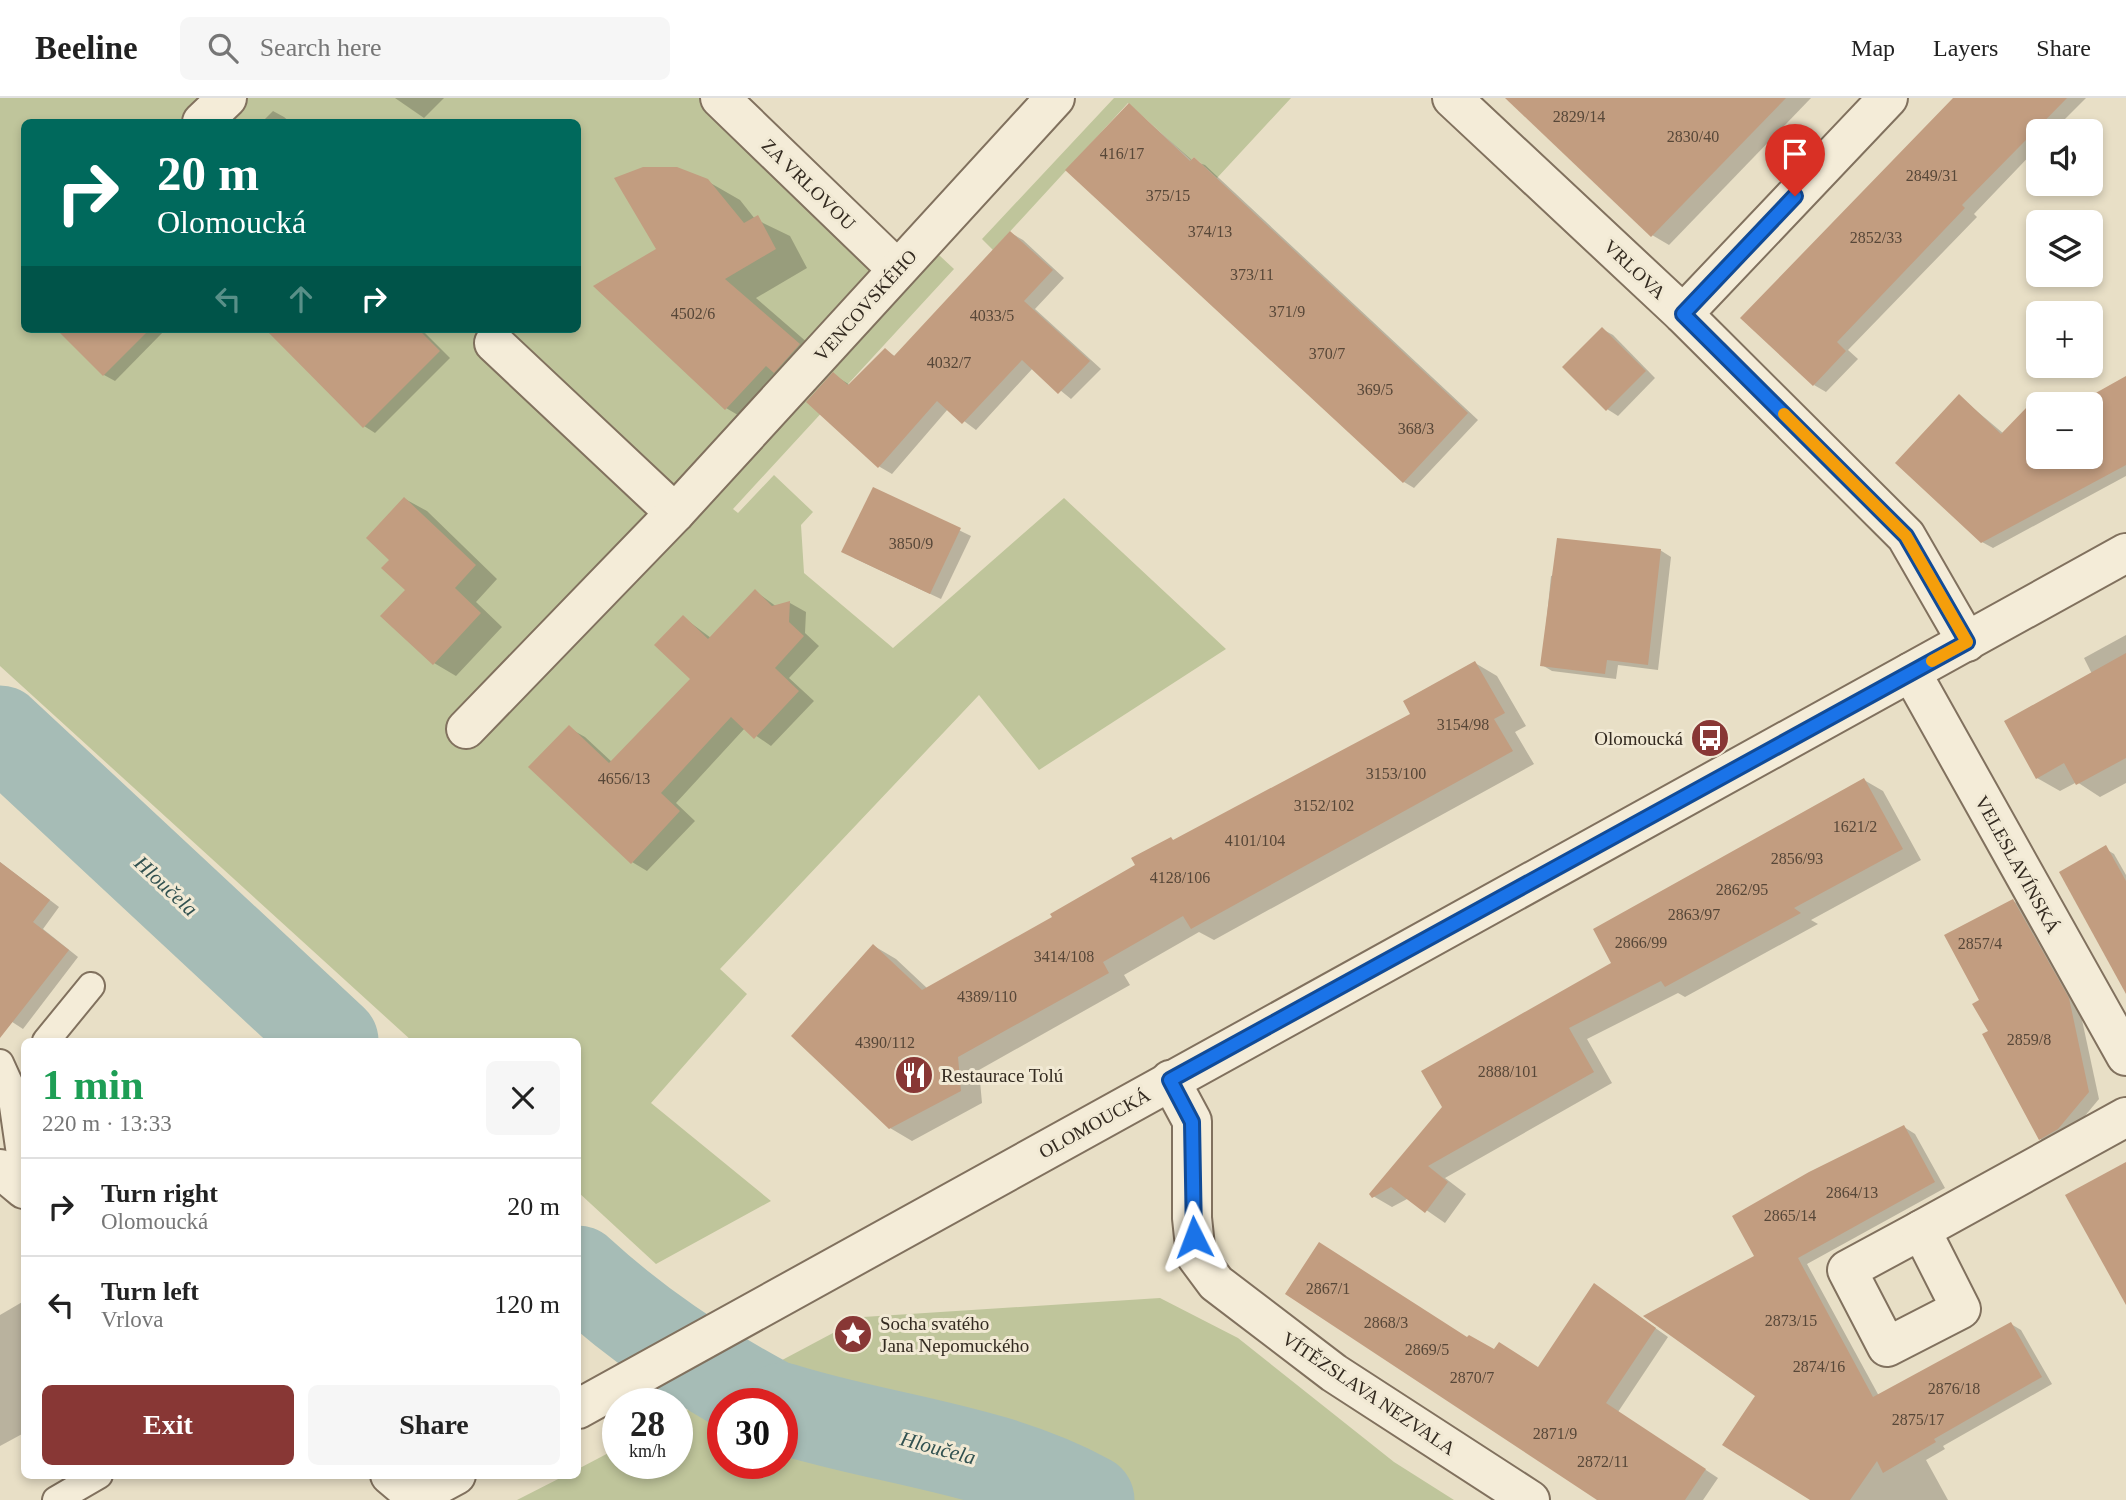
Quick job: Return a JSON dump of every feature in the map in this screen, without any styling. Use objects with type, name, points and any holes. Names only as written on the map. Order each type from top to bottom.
[{"type":"street","points":[[205,119],[227,98]]},
{"type":"street","name":"ZA VRLOVOU","points":[[720,98],[897,269]]},
{"type":"street","name":"VENCOVSKÉHO","points":[[466,729],[675,513],[1055,98]]},
{"type":"street","name":"VRLOVA","points":[[1452,98],[1683,314],[1906,536],[1967,642]]},
{"type":"street","points":[[1683,314],[1888,98]]},
{"type":"street","points":[[494,343],[675,513]]},
{"type":"street","name":"OLOMOUCKÁ","points":[[581,1407],[2126,553]]},
{"type":"street","name":"VELESLAVÍNSKÁ","points":[[1911,672],[2126,1056]]},
{"type":"street","name":"VÍTĚZSLAVA NEZVALA","points":[[1170,1080],[1192,1122],[1192,1218],[1196,1256],[1216,1283],[1334,1373],[1530,1500]]},
{"type":"street","points":[[1922,1230],[2126,1116]]},
{"type":"street","points":[[0,1169],[21,1186]]},
{"type":"street","points":[[405,1491],[443,1479]]},
{"type":"lane","points":[[48,1038],[91,986]]},
{"type":"lane","points":[[11,1072],[21,1157]]},
{"type":"lane","points":[[56,1500],[92,1479]]},
{"type":"green space","points":[[0,98],[210,98],[188,119],[21,119],[21,333],[581,333],[581,119],[224,119],[246,98],[717,98],[899,269],[925,242],[954,269],[733,509],[738,513],[774,475],[813,512],[801,525],[804,573],[893,648],[1064,498],[1226,649],[1039,770],[979,695],[720,969],[747,994],[651,1103],[771,1201],[656,1264],[581,1195],[581,1038],[409,1038],[0,666]]},
{"type":"green space","points":[[1114,98],[1291,98],[1217,178],[1194,157],[1191,160],[1128,103],[993,250],[982,239]]},
{"type":"green space","points":[[1160,1298],[1238,1338],[1394,1462],[1454,1500],[517,1500],[558,1479],[581,1479],[581,1467],[602,1456],[602,1479],[693,1479],[693,1407],[707,1400],[707,1479],[798,1479],[798,1388],[730,1388],[863,1317]]},
{"type":"building","points":[[1505,98],[1786,98],[1651,237]]},
{"type":"building","points":[[1953,98],[2067,98],[2046,119],[2026,119],[2026,140],[1962,205],[1965,208],[1837,342],[1846,351],[1813,386],[1740,318]]},
{"type":"building","points":[[1129,103],[1190,161],[1194,157],[1468,413],[1403,483],[1065,170]]},
{"type":"building","points":[[643,167],[677,167],[708,179],[744,223],[758,215],[776,249],[725,279],[800,344],[774,373],[766,366],[725,410],[593,286],[656,249],[614,178]]},
{"type":"building","points":[[1010,231],[1053,270],[1024,301],[1090,361],[1058,394],[1022,360],[962,424],[937,401],[878,468],[806,402],[833,372],[848,385],[885,348],[894,356]]},
{"type":"building","points":[[1602,327],[1646,371],[1606,411],[1562,367]]},
{"type":"building","points":[[60,333],[146,333],[103,376]]},
{"type":"building","points":[[269,333],[422,333],[440,351],[363,428]]},
{"type":"building","points":[[2126,376],[2126,465],[1981,543],[1895,463],[1959,394],[2001,434],[2026,408],[2026,469],[2103,469],[2103,392],[2097,392]]},
{"type":"building","points":[[873,487],[961,528],[930,594],[841,552]]},
{"type":"building","points":[[404,497],[476,565],[455,588],[481,613],[433,665],[380,616],[405,590],[381,568],[389,560],[366,538]]},
{"type":"building","points":[[1557,538],[1661,549],[1648,665],[1607,660],[1605,674],[1540,666]]},
{"type":"building","points":[[755,589],[772,606],[790,601],[789,622],[804,636],[775,668],[799,691],[754,739],[731,717],[661,793],[680,811],[631,864],[528,767],[569,725],[609,763],[690,679],[654,645],[683,615],[708,639]]},
{"type":"building","points":[[2126,653],[2126,758],[2076,785],[2064,763],[2036,779],[2004,721]]},
{"type":"building","points":[[1475,661],[1505,713],[1494,719],[1513,751],[1191,929],[1183,916],[1103,962],[1109,973],[958,1057],[961,1091],[889,1129],[791,1036],[873,944],[922,990],[1052,917],[1050,914],[1135,865],[1131,858],[1171,837],[1173,840],[1410,714],[1403,701]]},
{"type":"building","points":[[1864,778],[1903,849],[1794,908],[1801,913],[1665,987],[1661,981],[1569,1028],[1594,1072],[1428,1166],[1448,1182],[1425,1213],[1391,1187],[1372,1198],[1369,1194],[1442,1107],[1421,1071],[1611,963],[1593,929]]},
{"type":"building","points":[[2106,845],[2126,881],[2126,994],[2059,872]]},
{"type":"building","points":[[0,862],[50,900],[33,922],[69,950],[0,1038]]},
{"type":"building","points":[[2013,899],[2069,998],[2089,1092],[2058,1129],[2039,1140],[1982,1034],[1988,1031],[1972,1004],[1979,1000],[1944,935]]},
{"type":"building","points":[[1904,1125],[1935,1182],[1798,1258],[1873,1397],[2011,1322],[2042,1377],[1934,1439],[1936,1442],[1883,1473],[1877,1461],[1850,1500],[1810,1500],[1722,1445],[1755,1396],[1643,1316],[1754,1256],[1732,1216],[1809,1172]]},
{"type":"building","points":[[2126,1162],[2126,1305],[2065,1195]]},
{"type":"building","points":[[1319,1242],[1467,1337],[1469,1335],[1494,1349],[1499,1342],[1538,1367],[1594,1283],[1656,1328],[1606,1403],[1706,1469],[1685,1500],[1597,1500],[1285,1294]]},
{"type":"waterway","name":"Hloučela","points":[[0,731],[330,1038]]},
{"type":"waterway","name":"Hloučela","points":[[581,1274],[623,1310],[669,1344],[741,1388]]},
{"type":"waterway","name":"Hloučela","points":[[798,1413],[977,1456],[1053,1482],[1089,1500]]},
{"type":"slow traffic","points":[[1784,414],[1906,536],[1967,642],[1932,661]]},
{"type":"place","name":"Olomoucká","points":[[1710,738]]},
{"type":"place","name":"Restaurace Tolú","points":[[914,1075]]},
{"type":"place","name":"Socha svatého Jana Nepomuckého","points":[[853,1334]]},
{"type":"route","points":[[1194,1237],[1192,1122],[1170,1080],[1967,642],[1906,536],[1683,314],[1795,196]]}]
